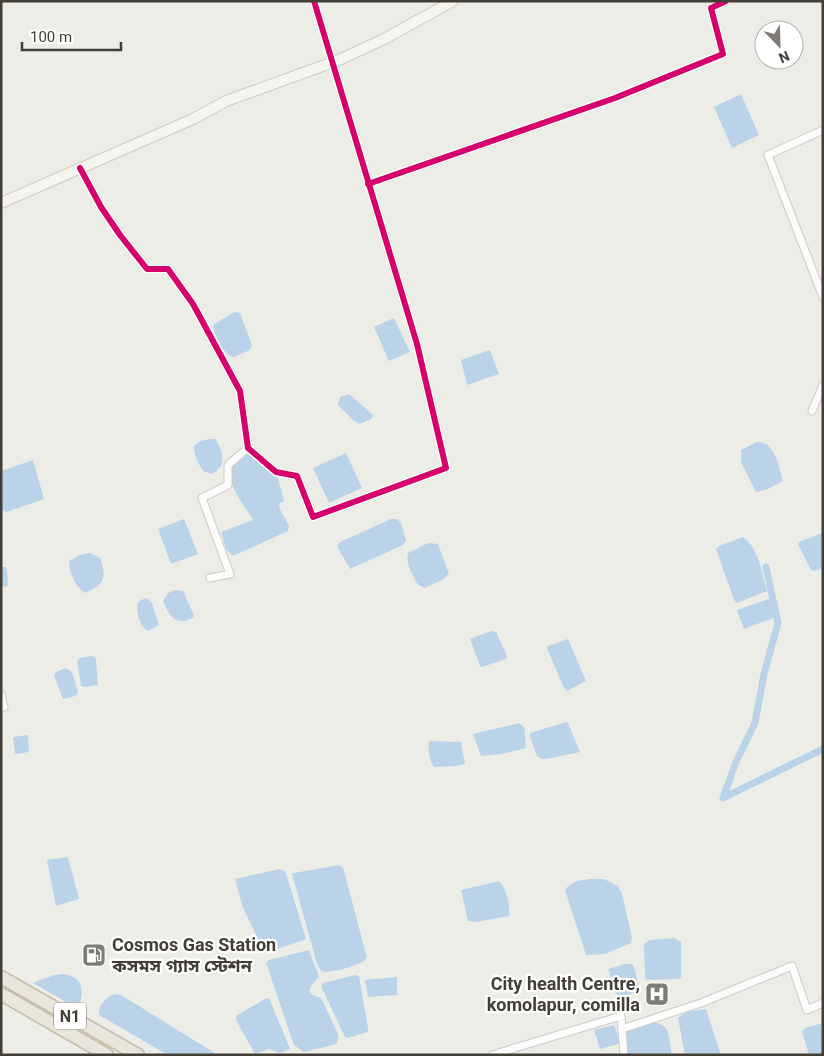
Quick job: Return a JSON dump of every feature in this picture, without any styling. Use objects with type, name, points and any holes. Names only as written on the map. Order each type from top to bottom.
[{"type":"highway","name":"N1","points":[[1,976],[138,1055]]},
{"type":"highway","name":"N1","points":[[1,994],[107,1055]]},
{"type":"main road","points":[[1,203],[193,119],[226,101],[332,62],[384,38],[453,1]]},
{"type":"street","points":[[80,168],[101,207],[120,236],[147,269],[168,269],[192,304],[240,391],[248,448],[276,472],[297,476],[313,517],[446,468],[417,344],[314,1]]},
{"type":"street","points":[[368,184],[615,98],[724,54],[712,8],[726,1]]},
{"type":"street","points":[[823,130],[768,155],[823,297]]},
{"type":"street","points":[[812,411],[823,385]]},
{"type":"street","points":[[210,578],[230,574],[202,498],[228,485],[228,465],[248,448]]},
{"type":"street","points":[[1,694],[4,707]]},
{"type":"street","points":[[622,1029],[701,1003],[792,966],[807,1010],[823,1003]]},
{"type":"street","points":[[492,1055],[621,1016],[624,1055]]},
{"type":"water","points":[[741,94],[759,135],[732,148],[714,107]]},
{"type":"water","points":[[234,312],[240,313],[252,345],[250,350],[234,357],[226,352],[217,339],[213,325]]},
{"type":"water","points":[[394,318],[410,352],[389,361],[374,327]]},
{"type":"water","points":[[490,350],[499,374],[467,385],[461,360]]},
{"type":"water","points":[[349,394],[373,415],[371,419],[360,424],[354,421],[338,405],[340,397]]},
{"type":"water","points":[[215,439],[222,454],[220,467],[211,474],[203,471],[201,468],[194,446],[200,441]]},
{"type":"water","points":[[757,442],[763,443],[772,450],[778,462],[783,481],[768,489],[756,492],[741,462],[741,450]]},
{"type":"water","points":[[249,453],[278,478],[284,501],[280,503],[279,507],[289,526],[288,531],[233,556],[226,549],[221,532],[253,520],[233,487],[231,479],[233,466],[238,460]]},
{"type":"water","points":[[346,453],[362,488],[329,503],[313,468]]},
{"type":"water","points":[[33,460],[44,499],[7,512],[1,509],[1,471]]},
{"type":"water","points":[[184,519],[198,554],[171,564],[158,529]]},
{"type":"water","points":[[391,519],[397,519],[401,523],[406,540],[403,545],[350,569],[337,546],[340,542]]},
{"type":"water","points":[[823,533],[823,568],[814,571],[811,570],[798,544]]},
{"type":"water","points":[[743,537],[756,554],[767,591],[737,603],[734,600],[716,549],[719,546]]},
{"type":"water","points":[[428,543],[438,544],[449,574],[442,580],[425,588],[418,585],[410,569],[407,557],[408,553]]},
{"type":"water","points":[[90,553],[100,558],[104,575],[103,580],[97,587],[85,593],[73,579],[69,561],[80,555]]},
{"type":"water","points":[[1,567],[5,567],[7,570],[8,586],[1,587]]},
{"type":"water","points":[[175,590],[183,591],[194,615],[193,618],[182,621],[177,620],[168,612],[163,601],[168,593]]},
{"type":"water","points":[[147,598],[152,603],[159,625],[148,631],[141,623],[137,608],[137,604],[141,600]]},
{"type":"water","points":[[769,599],[771,600],[776,617],[744,629],[737,610]]},
{"type":"water","points":[[491,631],[496,632],[507,656],[506,659],[482,667],[470,639]]},
{"type":"water","points":[[568,639],[586,681],[567,691],[563,686],[547,648]]},
{"type":"water","points":[[95,657],[96,660],[98,685],[85,687],[81,686],[77,661],[80,658]]},
{"type":"water","points":[[66,668],[72,672],[78,692],[75,696],[63,699],[54,676],[56,672]]},
{"type":"water","points":[[566,722],[580,752],[547,759],[541,759],[537,756],[530,733]]},
{"type":"water","points":[[519,723],[524,727],[526,748],[502,754],[481,756],[473,734]]},
{"type":"water","points":[[28,735],[29,752],[15,754],[13,737]]},
{"type":"water","points":[[429,742],[461,742],[465,764],[434,767],[429,752]]},
{"type":"water","points":[[68,857],[79,899],[56,906],[47,860]]},
{"type":"water","points":[[339,865],[343,867],[367,958],[348,968],[325,972],[321,971],[317,964],[292,874]]},
{"type":"water","points":[[279,869],[286,873],[306,939],[265,953],[243,908],[235,879]]},
{"type":"water","points":[[590,879],[604,879],[618,886],[622,894],[632,937],[631,943],[605,954],[586,955],[565,890],[573,883]]},
{"type":"water","points":[[499,881],[507,897],[509,916],[476,922],[468,921],[461,890]]},
{"type":"water","points":[[674,938],[681,942],[681,977],[679,979],[647,980],[645,977],[644,944],[650,940]]},
{"type":"water","points":[[309,950],[319,977],[309,991],[312,995],[321,998],[338,1034],[338,1040],[333,1045],[304,1052],[294,1045],[266,963],[269,960]]},
{"type":"water","points":[[632,964],[634,967],[640,991],[621,997],[617,996],[608,969]]},
{"type":"water","points":[[63,974],[75,978],[79,982],[82,992],[78,1009],[33,983],[54,975]]},
{"type":"water","points":[[355,975],[359,976],[368,1032],[348,1038],[345,1037],[321,986],[323,983]]},
{"type":"water","points":[[397,977],[397,995],[368,997],[365,980]]},
{"type":"water","points":[[117,994],[218,1055],[168,1055],[99,1015],[104,1001],[110,996]]},
{"type":"water","points":[[269,998],[290,1049],[280,1053],[269,1049],[255,1054],[236,1020],[236,1016]]},
{"type":"water","points":[[706,1009],[721,1055],[685,1055],[678,1018],[687,1012]]},
{"type":"water","points":[[650,1023],[662,1025],[668,1032],[672,1055],[628,1055],[626,1032]]},
{"type":"water","points":[[823,1023],[823,1055],[809,1055],[802,1032],[805,1028]]},
{"type":"water","points":[[614,1025],[620,1042],[600,1049],[594,1030]]},
{"type":"waterway","points":[[766,567],[778,623],[764,674],[755,723],[736,762],[723,798],[823,749]]},
{"type":"cycle path","points":[[80,168],[101,207],[147,269],[168,269],[193,304],[240,391],[248,448],[276,472],[297,476],[313,517],[446,468],[417,344],[314,1]]},
{"type":"cycle path","points":[[368,184],[615,98],[723,54],[711,8],[726,1]]},
{"type":"place","name":"Cosmos Gas Station কসমস গ্যাস স্টেশন","points":[[94,955]]},
{"type":"place","name":"City health Centre, komolapur, comilla","points":[[657,994]]}]
